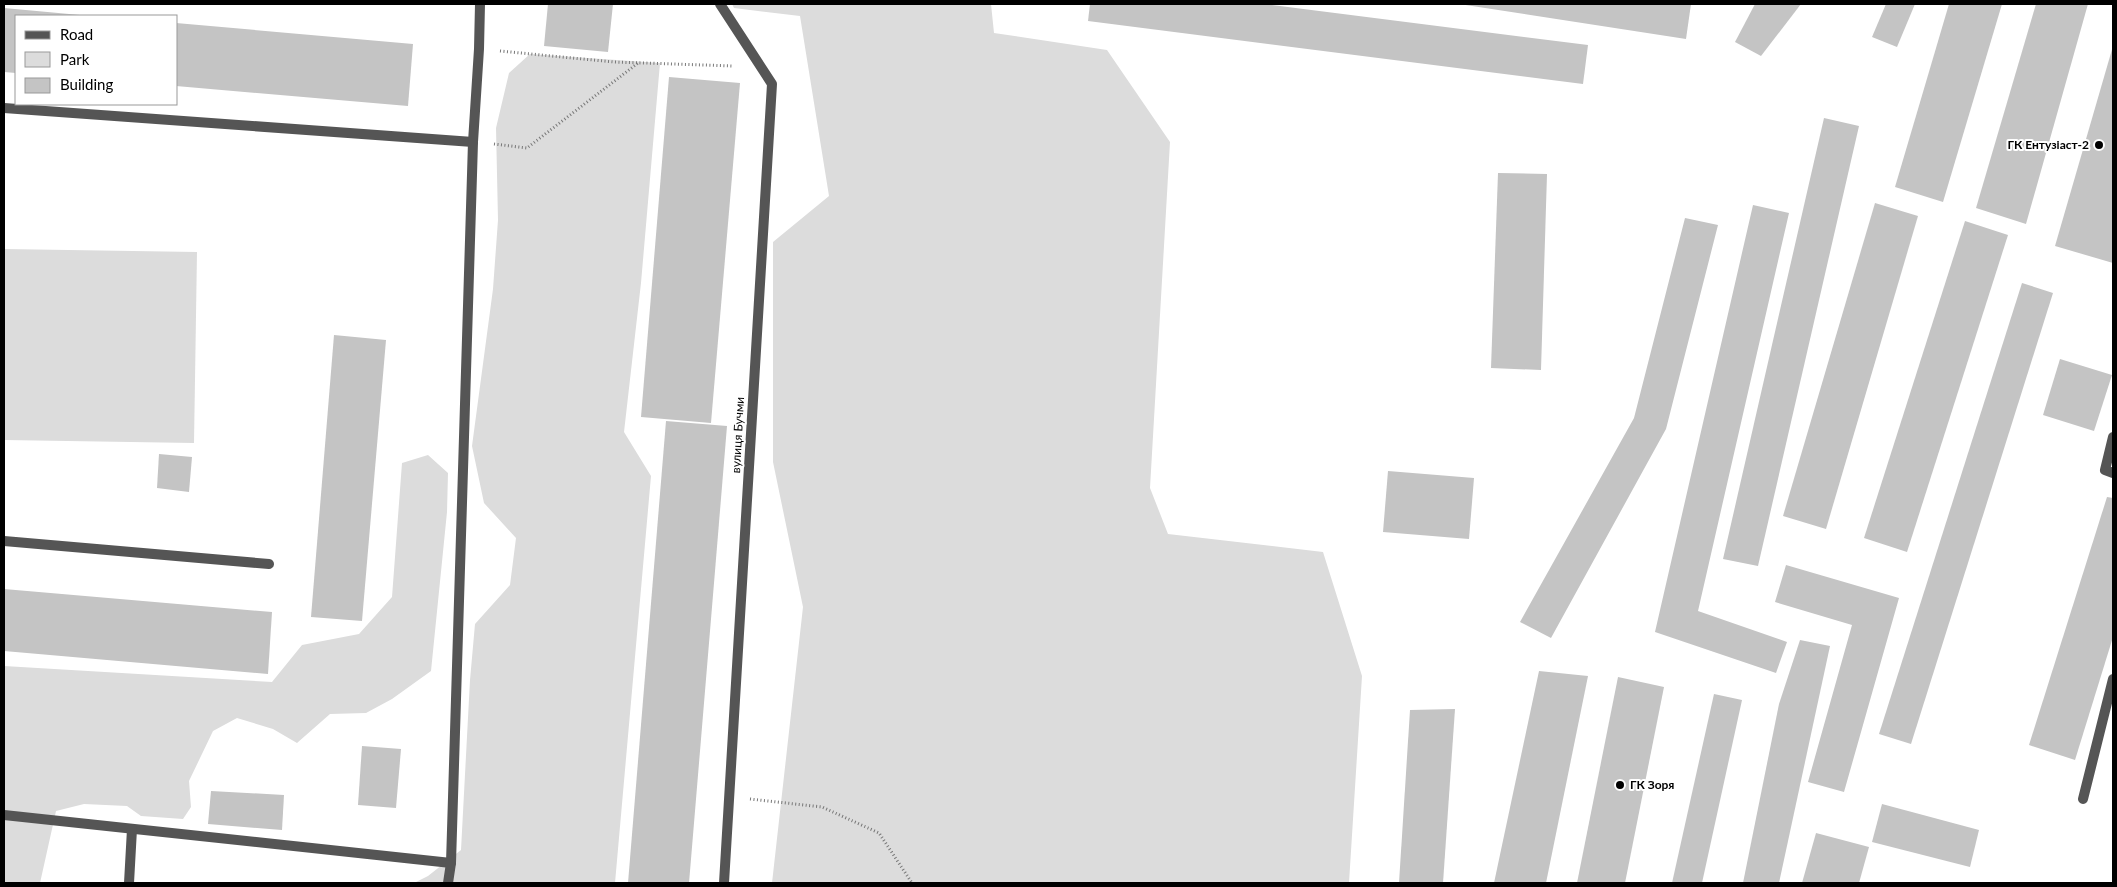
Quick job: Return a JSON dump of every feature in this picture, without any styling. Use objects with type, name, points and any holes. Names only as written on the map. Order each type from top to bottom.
[{"type":"street","points":[[448,883],[451,863],[473,142],[480,4]]},
{"type":"street","name":"вулиця Бучми","points":[[720,4],[772,84],[724,883]]},
{"type":"street","points":[[4,108],[473,142]]},
{"type":"street","points":[[2113,437],[2105,470],[2113,473]]},
{"type":"street","points":[[4,541],[269,564]]},
{"type":"street","points":[[2083,799],[2113,679]]},
{"type":"street","points":[[4,815],[451,863]]},
{"type":"street","points":[[129,883],[132,829]]},
{"type":"path","points":[[479,49],[614,62],[761,67]]},
{"type":"path","points":[[473,142],[527,148],[639,62]]},
{"type":"path","points":[[729,796],[822,807],[879,833],[912,883]]},
{"type":"green space","points":[[732,4],[991,4],[994,33],[1107,50],[1170,142],[1150,488],[1168,534],[1323,552],[1362,676],[1349,883],[772,883],[803,607],[773,462],[773,242],[829,196],[800,16],[734,8]]},
{"type":"green space","points":[[530,54],[660,63],[641,283],[624,432],[651,476],[615,883],[414,883],[428,876],[461,850],[470,680],[475,624],[510,585],[516,538],[484,503],[472,446],[493,289],[498,220],[496,128],[509,73]]},
{"type":"green space","points":[[4,249],[197,252],[194,443],[4,440]]},
{"type":"green space","points":[[428,455],[448,473],[447,512],[431,671],[392,699],[366,713],[330,714],[297,743],[273,729],[237,718],[213,731],[189,781],[191,807],[183,819],[141,816],[127,806],[84,804],[56,811],[40,883],[4,883],[4,666],[272,682],[302,645],[359,634],[392,597],[402,463]]},
{"type":"building","points":[[548,4],[613,4],[608,52],[544,46]]},
{"type":"building","points":[[1090,4],[1264,4],[1588,45],[1583,84],[1088,21]]},
{"type":"building","points":[[1459,4],[1691,4],[1686,39]]},
{"type":"building","points":[[1755,4],[1801,4],[1761,56],[1735,42]]},
{"type":"building","points":[[1886,4],[1915,4],[1897,47],[1872,37]]},
{"type":"building","points":[[1949,4],[2002,4],[1943,202],[1895,187]]},
{"type":"building","points":[[2036,4],[2088,4],[2026,224],[1976,208]]},
{"type":"building","points":[[4,8],[80,15],[15,15],[15,73],[4,72]]},
{"type":"building","points":[[178,23],[413,44],[408,106],[178,86]]},
{"type":"building","name":"ГК Ентузіаст-2","points":[[2113,46],[2113,263],[2055,246]]},
{"type":"building","points":[[669,77],[740,83],[711,423],[641,417]]},
{"type":"building","points":[[1824,118],[1859,126],[1758,566],[1723,559]]},
{"type":"building","points":[[1498,173],[1547,174],[1541,370],[1491,368]]},
{"type":"building","points":[[1875,203],[1918,216],[1826,529],[1783,516]]},
{"type":"building","points":[[1753,205],[1789,213],[1698,611],[1787,642],[1776,673],[1655,632]]},
{"type":"building","points":[[1685,218],[1718,225],[1666,429],[1551,638],[1520,622],[1634,418]]},
{"type":"building","points":[[1965,221],[2008,235],[1907,552],[1864,538]]},
{"type":"building","points":[[2022,283],[2053,293],[1911,744],[1879,734]]},
{"type":"building","points":[[334,335],[386,340],[362,621],[311,617]]},
{"type":"building","points":[[2060,359],[2112,375],[2094,431],[2043,415]]},
{"type":"building","points":[[666,421],[727,426],[689,883],[628,883]]},
{"type":"building","points":[[159,454],[192,457],[189,492],[157,488]]},
{"type":"building","points":[[1388,471],[1474,478],[1469,539],[1383,532]]},
{"type":"building","points":[[2107,497],[2113,498],[2113,637],[2075,760],[2029,745]]},
{"type":"building","points":[[1786,565],[1899,598],[1844,792],[1808,782],[1852,625],[1775,602]]},
{"type":"building","points":[[4,589],[272,612],[268,674],[4,651]]},
{"type":"building","points":[[1800,640],[1830,646],[1779,883],[1743,883],[1779,704]]},
{"type":"building","points":[[1539,671],[1588,676],[1546,883],[1494,883]]},
{"type":"building","name":"ГК Зоря","points":[[1618,677],[1664,687],[1625,883],[1577,883]]},
{"type":"building","points":[[1714,694],[1742,700],[1702,883],[1672,883]]},
{"type":"building","points":[[1455,709],[1443,883],[1399,883],[1410,710]]},
{"type":"building","points":[[362,746],[401,749],[396,808],[358,805]]},
{"type":"building","points":[[211,791],[284,795],[282,830],[208,824]]},
{"type":"building","points":[[1882,804],[1979,830],[1970,867],[1872,842]]},
{"type":"building","points":[[1816,833],[1869,847],[1859,883],[1802,883]]},
{"type":"place","name":"ГК Ентузіаст-2","points":[[2099,145]]},
{"type":"place","name":"ГК Зоря","points":[[1620,785]]}]
